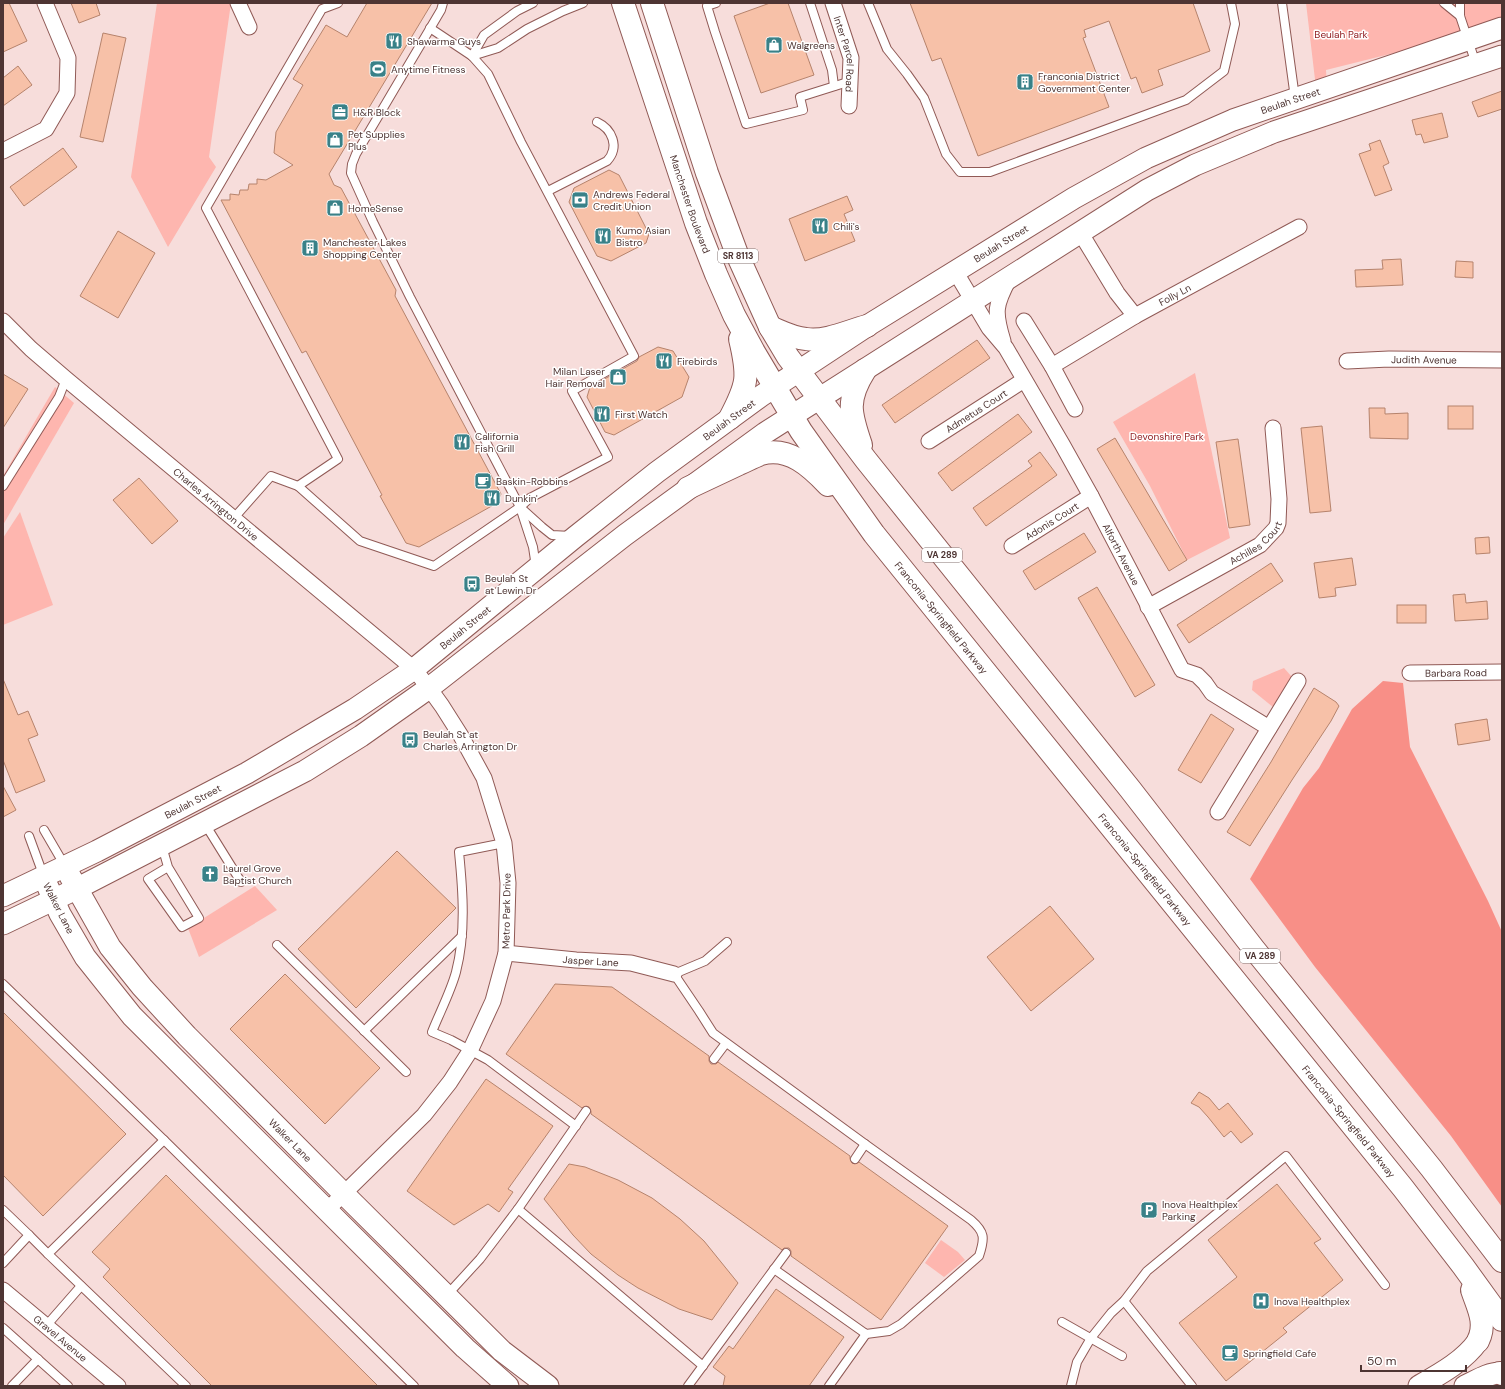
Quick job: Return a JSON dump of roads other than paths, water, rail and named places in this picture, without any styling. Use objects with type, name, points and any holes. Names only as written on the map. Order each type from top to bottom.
[{"type":"main road","name":"Manchester Boulevard","points":[[624,3],[696,223],[714,268],[734,315],[792,416]]},
{"type":"main road","name":"SR 8113","points":[[652,3],[718,203],[737,254],[770,327],[788,357],[819,398]]},
{"type":"main road","name":"Beulah Street","points":[[3,896],[66,866],[247,773],[356,709],[414,669],[575,536],[657,472],[730,418],[867,326],[1074,198],[1146,158],[1233,120],[1502,28]]},
{"type":"main road","points":[[3,924],[76,889],[305,771],[361,736],[429,688],[572,576],[688,488],[765,433],[1147,190],[1170,177],[1219,154],[1274,132],[1502,56]]},
{"type":"main road","points":[[730,418],[741,396],[746,381],[746,366],[734,315]]},
{"type":"main road","points":[[770,327],[790,335],[806,339],[826,338],[867,326]]},
{"type":"main road","points":[[865,370],[853,393],[851,407],[854,425],[866,460]]},
{"type":"main road","name":"VA 289","points":[[819,398],[866,460],[1431,1168],[1502,1261]]},
{"type":"main road","name":"Franconia-Springfield Parkway","points":[[792,416],[874,534],[1365,1141],[1463,1266],[1502,1320]]},
{"type":"main road","points":[[688,488],[762,454],[784,454],[800,460],[812,469],[874,534]]},
{"type":"main road","name":"Walker Lane","points":[[66,866],[76,889],[110,947],[142,988],[187,1036],[502,1351],[548,1386]]},
{"type":"main road","name":"Walker Lane","points":[[44,877],[53,900],[85,957],[132,1016],[465,1348],[508,1386]]},
{"type":"main road","points":[[1419,1386],[1470,1352],[1478,1341],[1483,1330],[1483,1323],[1463,1266]]},
{"type":"main road","points":[[1466,1386],[1483,1377],[1495,1373],[1501,1374]]},
{"type":"street","points":[[3,151],[46,129],[67,93],[68,58],[46,3]]},
{"type":"street","points":[[238,3],[249,27]]},
{"type":"street","name":"Inter Parcel Road","points":[[833,3],[851,58],[849,106]]},
{"type":"street","name":"Folly Ln","points":[[1052,366],[1135,316],[1299,227]]},
{"type":"street","points":[[1080,232],[1117,293],[1135,316]]},
{"type":"street","name":"Alforth Avenue","points":[[955,271],[989,328],[1006,348],[1091,496],[1182,670],[1197,675],[1212,693],[1269,728]]},
{"type":"street","name":"Alforth Avenue","points":[[1006,348],[996,314],[999,298],[1010,278]]},
{"type":"street","name":"Charles Arrington Drive","points":[[3,321],[31,349],[66,379],[414,669],[429,688]]},
{"type":"street","points":[[1024,321],[1052,366],[1075,409]]},
{"type":"street","name":"Judith Avenue","points":[[1347,361],[1389,359],[1502,360]]},
{"type":"street","name":"Admetus Court","points":[[930,441],[1024,380]]},
{"type":"street","name":"Achilles Court","points":[[1148,607],[1260,545],[1276,528],[1278,523],[1279,499],[1273,428]]},
{"type":"street","name":"Adonis Court","points":[[1012,546],[1091,496]]},
{"type":"street","name":"Barbara Road","points":[[1410,673],[1502,672]]},
{"type":"street","points":[[1218,812],[1298,681]]},
{"type":"street","name":"Metro Park Drive","points":[[326,1211],[424,1115],[450,1082],[470,1050],[493,1001],[506,953],[508,883],[504,843],[484,778],[461,736],[429,688]]},
{"type":"street","name":"Jasper Lane","points":[[506,953],[576,960],[631,963],[674,974]]},
{"type":"street","name":"Gravel Avenue","points":[[3,1290],[118,1386]]},
{"type":"lane","points":[[298,486],[338,459],[206,208],[322,9],[338,3]]},
{"type":"lane","points":[[443,3],[443,7],[356,154],[352,164],[352,173],[373,222],[410,297],[520,507],[533,547],[536,568]]},
{"type":"lane","points":[[472,56],[484,35],[517,11],[533,3]]},
{"type":"lane","points":[[472,56],[498,48],[527,29],[563,10],[583,3]]},
{"type":"lane","points":[[716,3],[707,6],[746,124],[803,110],[800,97],[851,81]]},
{"type":"lane","points":[[810,3],[832,70],[834,86]]},
{"type":"lane","points":[[868,3],[887,49],[924,98],[946,154],[960,172],[990,172],[1186,100],[1224,71],[1235,24],[1231,3]]},
{"type":"lane","points":[[1282,3],[1295,98]]},
{"type":"lane","points":[[1444,3],[1460,16]]},
{"type":"lane","points":[[1460,3],[1460,16],[1476,64]]},
{"type":"lane","points":[[233,519],[271,476],[298,486],[360,541],[434,566],[520,507],[530,498],[608,457],[572,391],[634,356],[521,142],[488,74],[472,56],[430,28]]},
{"type":"lane","points":[[548,191],[607,161],[610,158],[614,151],[614,142],[604,125],[597,122]]},
{"type":"lane","points":[[3,486],[59,397],[66,379]]},
{"type":"lane","points":[[520,507],[552,535],[575,536]]},
{"type":"lane","points":[[204,824],[241,882]]},
{"type":"lane","points":[[44,830],[66,866]]},
{"type":"lane","points":[[29,836],[44,877]]},
{"type":"lane","points":[[504,843],[459,852],[463,890],[462,936],[456,972],[432,1032],[451,1040],[488,1060],[576,1126]]},
{"type":"lane","points":[[162,845],[168,867],[199,918],[182,927],[148,879],[168,867]]},
{"type":"lane","points":[[364,1031],[462,936]]},
{"type":"lane","points":[[727,942],[705,961],[674,974],[700,1010],[713,1033],[971,1220],[979,1227],[983,1235],[983,1243],[979,1256],[901,1324],[889,1331],[866,1334],[774,1268]]},
{"type":"lane","points":[[277,945],[406,1072]]},
{"type":"lane","points":[[3,984],[414,1386]]},
{"type":"lane","points":[[714,1059],[726,1043]]},
{"type":"lane","points":[[446,1296],[480,1259],[518,1209],[586,1111]]},
{"type":"lane","points":[[48,1254],[164,1140]]},
{"type":"lane","points":[[855,1159],[865,1144]]},
{"type":"lane","points":[[1071,1386],[1077,1362],[1091,1338],[1111,1313],[1124,1301],[1147,1271],[1286,1156],[1385,1285]]},
{"type":"lane","points":[[518,1209],[703,1366]]},
{"type":"lane","points":[[3,1210],[186,1386]]},
{"type":"lane","points":[[3,1263],[29,1235]]},
{"type":"lane","points":[[688,1386],[786,1253]]},
{"type":"lane","points":[[46,1326],[81,1286]]},
{"type":"lane","points":[[1124,1301],[1192,1386]]},
{"type":"lane","points":[[1062,1322],[1122,1356]]},
{"type":"lane","points":[[3,1328],[68,1386]]},
{"type":"lane","points":[[829,1386],[866,1334]]},
{"type":"lane","points":[[12,1386],[38,1359]]},
{"type":"place","name":"Shawarma Guys","points":[[394,41]]},
{"type":"place","name":"Walgreens","points":[[774,45]]},
{"type":"place","name":"Anytime Fitness","points":[[378,69]]},
{"type":"place","name":"Franconia District Government Center","points":[[1025,82]]},
{"type":"place","name":"H&R Block","points":[[340,112]]},
{"type":"place","name":"Pet Supplies Plus","points":[[335,140]]},
{"type":"place","name":"Andrews Federal Credit Union","points":[[580,200]]},
{"type":"place","name":"HomeSense","points":[[335,208]]},
{"type":"place","name":"Chili's","points":[[820,226]]},
{"type":"place","name":"Kumo Asian Bistro","points":[[603,236]]},
{"type":"place","name":"Manchester Lakes Shopping Center","points":[[310,248]]},
{"type":"place","name":"Firebirds","points":[[664,361]]},
{"type":"place","name":"Milan Laser Hair Removal","points":[[618,377]]},
{"type":"place","name":"First Watch","points":[[602,414]]},
{"type":"place","name":"California Fish Grill","points":[[462,442]]},
{"type":"place","name":"Baskin-Robbins","points":[[483,481]]},
{"type":"place","name":"Dunkin'","points":[[492,498]]},
{"type":"place","name":"Beulah St at Lewin Dr","points":[[472,584]]},
{"type":"place","name":"Beulah St at Charles Arrington Dr","points":[[410,740]]},
{"type":"place","name":"Laurel Grove Baptist Church","points":[[210,874]]},
{"type":"place","name":"Inova Healthplex Parking","points":[[1149,1210]]},
{"type":"place","name":"Inova Healthplex","points":[[1261,1301]]},
{"type":"place","name":"Springfield Cafe","points":[[1230,1353]]},
{"type":"park label","name":"Beulah Park","points":[[1341,34]]},
{"type":"park label","name":"Devonshire Park","points":[[1167,436]]}]
